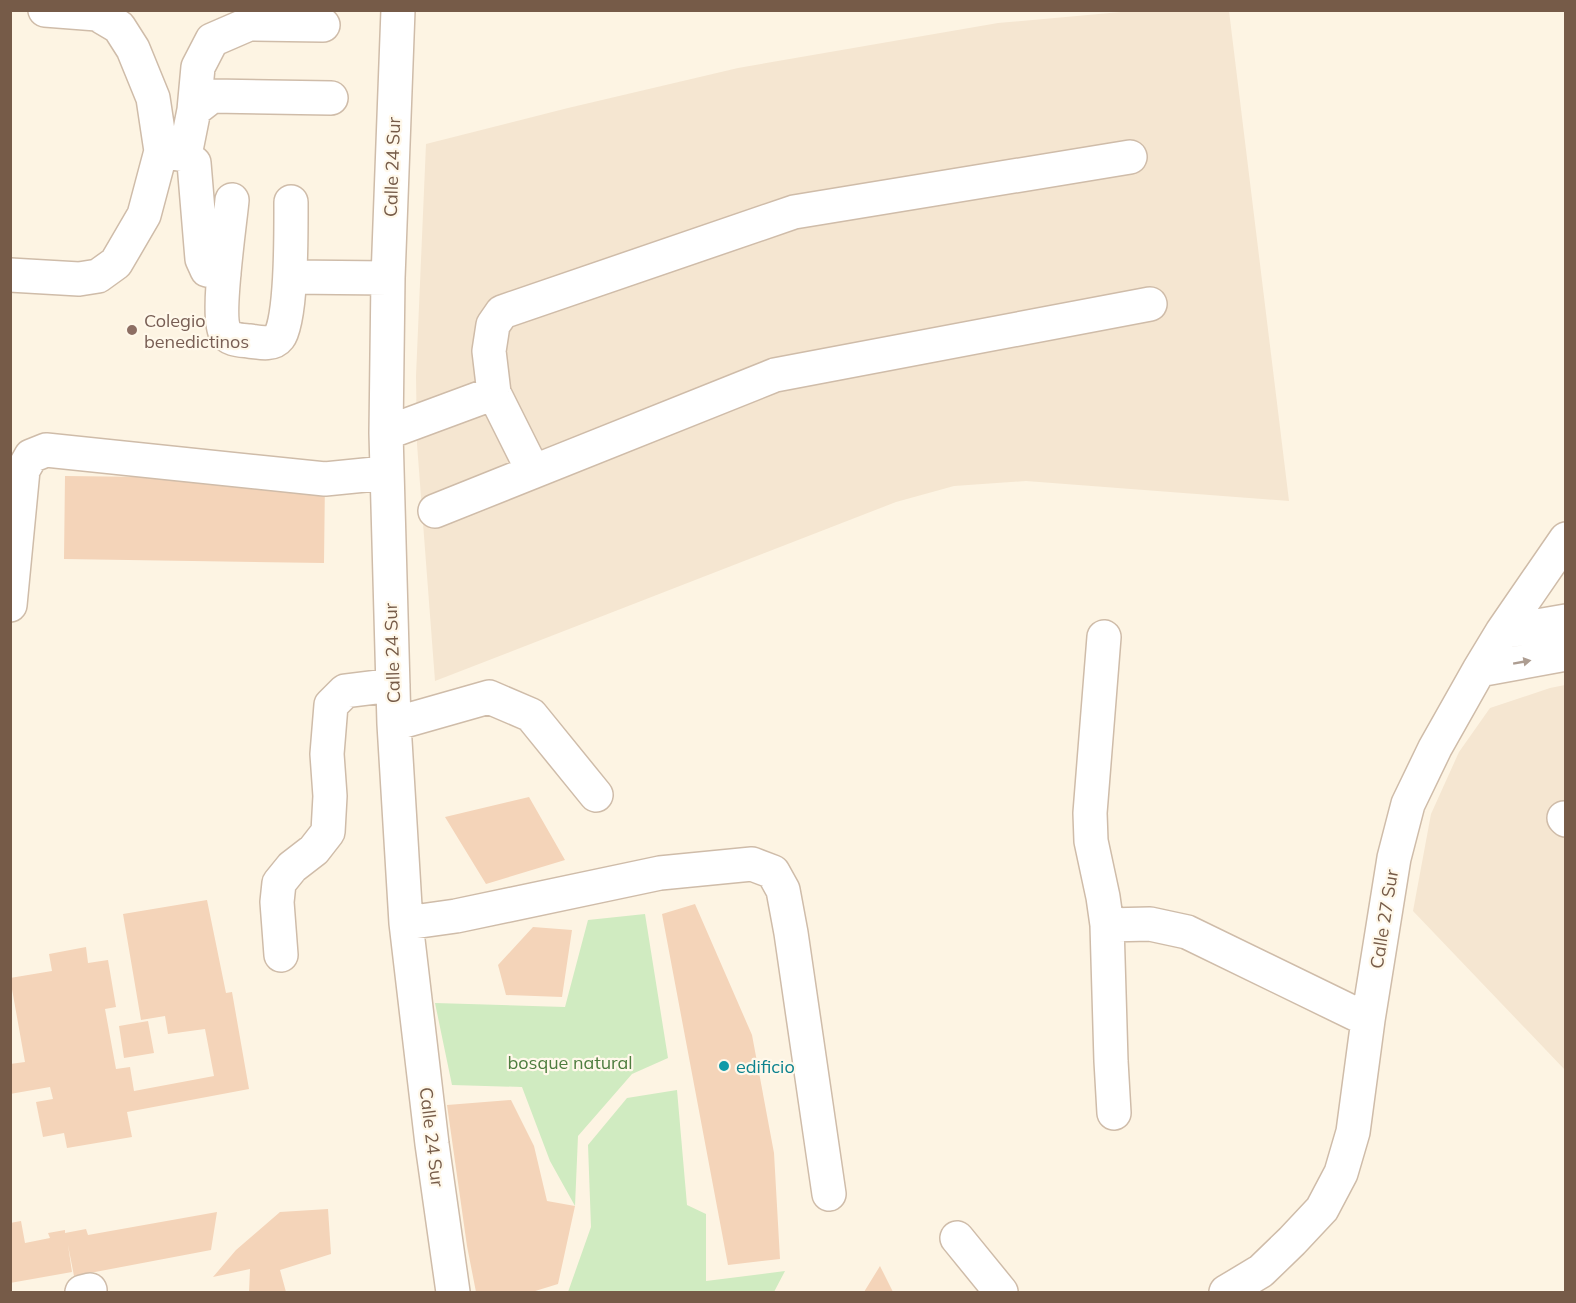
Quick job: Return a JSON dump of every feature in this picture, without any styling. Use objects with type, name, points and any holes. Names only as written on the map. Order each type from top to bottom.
[{"type":"street","points":[[45,10],[97,14],[118,27],[134,49],[173,153],[194,163],[202,259],[207,270],[224,274]]},
{"type":"street","name":"Calle 24 Sur","points":[[398,10],[388,278],[386,433],[394,724],[406,923],[432,1144],[453,1293]]},
{"type":"street","points":[[10,275],[79,279],[98,276],[116,263],[144,215],[194,110],[198,67],[212,40],[249,24],[322,25]]},
{"type":"street","points":[[194,110],[212,96],[331,98]]},
{"type":"street","points":[[533,471],[494,393],[489,351],[493,325],[502,312],[794,212],[1130,157]]},
{"type":"street","points":[[232,200],[224,274],[222,322],[225,333],[233,339],[270,343],[279,338],[284,326],[290,277],[291,202]]},
{"type":"street","points":[[290,277],[388,278]]},
{"type":"street","points":[[435,511],[775,375],[1150,304]]},
{"type":"street","points":[[386,433],[494,393]]},
{"type":"street","points":[[10,605],[23,470],[31,456],[46,450],[325,480],[386,473]]},
{"type":"street","name":"Calle 27 Sur","points":[[1226,1293],[1261,1271],[1292,1241],[1322,1209],[1341,1173],[1353,1132],[1394,858],[1408,804],[1435,748],[1479,670],[1502,632],[1566,539]]},
{"type":"street","points":[[1546,569],[1556,598],[1566,609]]},
{"type":"street","points":[[1502,632],[1566,621]]},
{"type":"street","points":[[1104,637],[1090,813],[1090,842],[1107,925],[1114,1113]]},
{"type":"street","points":[[1479,670],[1566,654]]},
{"type":"street","points":[[281,955],[277,902],[279,883],[292,867],[314,850],[327,832],[330,796],[327,754],[331,705],[345,691],[393,685]]},
{"type":"street","points":[[394,724],[489,696],[531,715],[596,795]]},
{"type":"street","points":[[406,923],[456,916],[660,873],[752,864],[773,872],[783,890],[791,933],[829,1194]]},
{"type":"street","points":[[1107,925],[1150,924],[1187,932],[1368,1020]]},
{"type":"street","points":[[957,1238],[1001,1293]]},
{"type":"shaded area","points":[[1132,11],[1229,11],[1289,501],[1026,481],[954,486],[896,502],[435,681],[417,444],[416,376],[426,144],[738,68],[998,23]]},
{"type":"shaded area","points":[[1565,685],[1565,1070],[1413,911],[1431,814],[1459,752],[1490,708]]},
{"type":"green space","name":"bosque natural","points":[[645,914],[668,1058],[632,1074],[578,1136],[575,1206],[550,1161],[522,1087],[452,1085],[435,1003],[565,1007],[588,920]]},
{"type":"green space","name":"bosque natural","points":[[677,1090],[687,1205],[706,1214],[706,1281],[785,1271],[774,1292],[568,1292],[591,1227],[588,1145],[627,1098]]},
{"type":"building","points":[[65,476],[325,479],[324,563],[64,559]]},
{"type":"building","points":[[529,797],[565,860],[486,884],[445,817]]},
{"type":"building","points":[[207,900],[226,993],[232,992],[249,1089],[127,1112],[132,1137],[67,1148],[64,1133],[43,1137],[36,1102],[53,1099],[50,1087],[10,1094],[10,1064],[25,1062],[10,978],[52,971],[49,954],[86,947],[88,963],[108,960],[116,1007],[105,1009],[116,1069],[130,1067],[134,1091],[214,1076],[205,1029],[168,1034],[165,1016],[141,1020],[123,914]]},
{"type":"building","name":"edificio","points":[[695,904],[752,1035],[774,1153],[780,1259],[728,1265],[662,914]]},
{"type":"building","points":[[533,927],[572,930],[562,997],[506,995],[498,965]]},
{"type":"building","points":[[148,1021],[154,1053],[124,1058],[119,1026]]},
{"type":"building","points":[[511,1100],[534,1146],[547,1201],[575,1206],[558,1284],[532,1292],[476,1292],[467,1246],[447,1105]]},
{"type":"building","points":[[328,1209],[331,1254],[280,1270],[286,1292],[249,1292],[250,1269],[213,1277],[236,1250],[280,1212]]},
{"type":"building","points":[[217,1212],[211,1250],[74,1276],[68,1245],[72,1272],[10,1283],[10,1223],[21,1221],[25,1243],[50,1238],[48,1233],[65,1230],[65,1233],[86,1229],[88,1235]]},
{"type":"building","points":[[880,1266],[893,1292],[864,1292]]},
{"type":"place","name":"Colegio benedictinos","points":[[132,330]]},
{"type":"place","name":"edificio","points":[[724,1066]]}]
